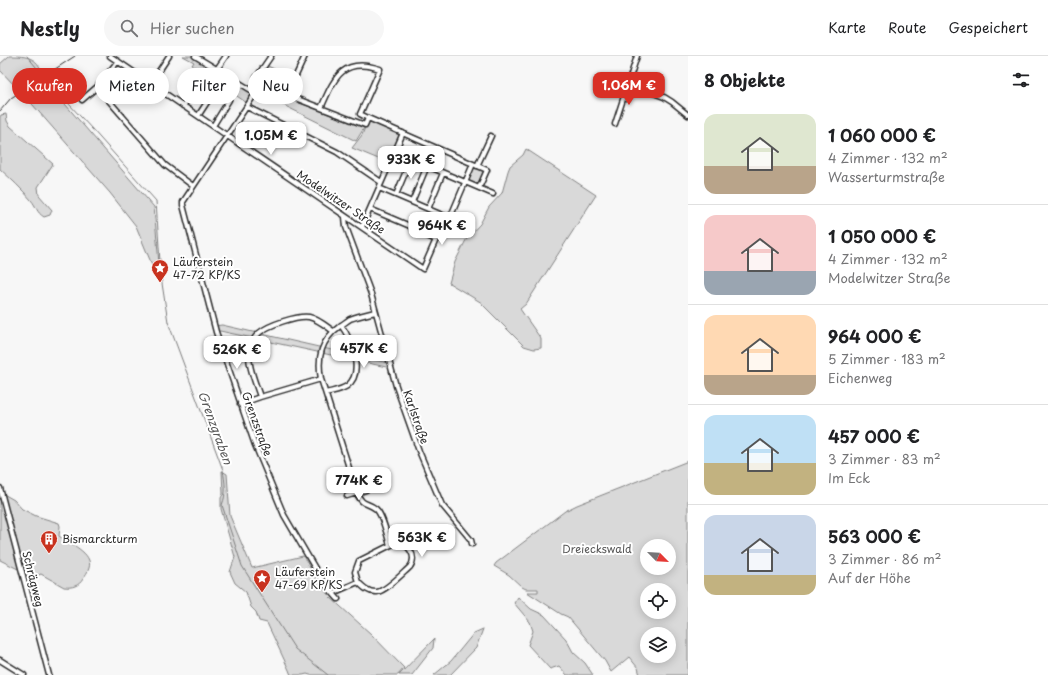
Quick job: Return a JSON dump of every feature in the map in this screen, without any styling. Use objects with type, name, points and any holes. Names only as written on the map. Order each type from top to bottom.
[{"type":"street","name":"Modelwitzer Straße","points":[[110,56],[128,68]]},
{"type":"street","points":[[162,68],[170,56]]},
{"type":"street","points":[[195,56],[215,68]]},
{"type":"street","points":[[218,68],[226,56]]},
{"type":"street","points":[[263,68],[271,56]]},
{"type":"street","points":[[299,68],[305,56]]},
{"type":"street","points":[[615,124],[636,56]]},
{"type":"street","points":[[112,68],[118,61]]},
{"type":"street","points":[[321,108],[335,78],[344,68],[352,64],[363,63],[380,69],[360,114],[487,170],[479,188]]},
{"type":"street","points":[[627,83],[664,97],[688,115]]},
{"type":"street","points":[[87,96],[95,89]]},
{"type":"street","name":"Modelwitzer Straße","points":[[169,96],[423,269],[436,240]]},
{"type":"street","points":[[303,101],[365,125],[368,118]]},
{"type":"street","points":[[112,104],[164,165],[193,186]]},
{"type":"street","points":[[198,116],[206,104]]},
{"type":"street","points":[[213,126],[227,104]]},
{"type":"street","name":"Grenzstraße","points":[[249,104],[193,186],[183,202],[183,205],[214,326],[255,445],[284,515],[323,582],[338,599]]},
{"type":"street","points":[[247,107],[337,152],[381,182]]},
{"type":"street","points":[[362,227],[403,133]]},
{"type":"street","points":[[370,209],[410,226],[412,229],[436,240],[490,136]]},
{"type":"street","points":[[395,152],[493,194]]},
{"type":"street","points":[[396,195],[411,159]]},
{"type":"street","points":[[412,202],[427,166]]},
{"type":"street","points":[[428,209],[443,173]]},
{"type":"street","points":[[380,188],[468,226]]},
{"type":"street","name":"Karlstraße","points":[[345,217],[346,227],[371,294],[396,386],[419,451],[442,505],[471,540],[472,544]]},
{"type":"street","points":[[375,312],[349,320],[333,331],[325,342],[320,354],[319,366],[321,379],[357,493],[360,500],[376,509],[380,514],[390,545]]},
{"type":"street","points":[[260,397],[248,358],[252,344],[258,334],[266,328],[298,317],[309,317],[320,322],[333,331]]},
{"type":"street","points":[[326,394],[348,385],[355,376],[356,367],[351,346],[347,334],[341,325]]},
{"type":"street","points":[[240,404],[321,379]]},
{"type":"street","name":"Schrägweg","points":[[0,488],[49,675]]},
{"type":"street","points":[[348,496],[366,490]]},
{"type":"street","points":[[401,543],[407,546],[414,558],[410,567],[383,589],[377,592],[368,590],[358,582],[355,572],[359,562],[390,545],[401,543]]},
{"type":"street","points":[[333,593],[358,582]]},
{"type":"street","points":[[0,660],[24,675]]},
{"type":"green space","points":[[9,56],[24,57],[32,59],[40,68],[12,68],[12,83],[0,70],[0,64]]},
{"type":"green space","points":[[183,56],[192,56],[211,68],[196,68],[192,65],[194,62]]},
{"type":"green space","points":[[240,86],[248,91],[247,103],[240,98]]},
{"type":"green space","points":[[32,104],[65,104],[154,207],[160,275],[157,277],[136,226],[110,193]]},
{"type":"green space","points":[[281,104],[303,104],[364,128],[356,141]]},
{"type":"green space","points":[[6,114],[7,121],[10,126],[53,164],[38,187],[39,195],[52,210],[50,215],[44,217],[41,215],[28,196],[0,169],[0,117],[1,115]]},
{"type":"green space","points":[[368,120],[399,133],[399,137],[388,163],[352,148],[362,135]]},
{"type":"green space","points":[[526,149],[596,195],[526,304],[520,309],[541,339],[541,348],[534,349],[524,346],[482,303],[449,283],[455,262],[467,238],[480,224],[489,207],[502,193],[510,166],[523,155]]},
{"type":"green space","points":[[476,167],[484,170],[485,173],[477,186],[468,180],[473,168]]},
{"type":"green space","points":[[222,325],[389,363],[391,368],[220,331],[216,332],[214,326]]},
{"type":"green space","name":"Dreieckswald","points":[[688,461],[688,675],[640,675],[638,668],[629,657],[611,672],[605,661],[568,617],[527,592],[538,592],[538,589],[526,589],[522,587],[509,575],[494,566],[565,511]]},
{"type":"green space","points":[[222,471],[227,474],[230,516],[252,568],[303,556],[321,586],[330,597],[371,634],[404,668],[398,675],[291,675],[267,623],[259,621],[256,612],[251,607],[246,592],[235,583],[230,572],[235,557],[221,509],[221,498],[223,494]]},
{"type":"green space","points":[[0,492],[14,500],[22,509],[36,516],[59,523],[59,536],[84,553],[90,563],[89,568],[83,579],[77,585],[72,587],[64,587],[41,574],[33,577],[28,586],[24,585],[20,570],[0,560]]},
{"type":"green space","points":[[518,597],[531,609],[544,615],[566,639],[573,652],[585,663],[593,675],[567,675],[559,666],[550,669],[528,645],[533,631],[530,622],[514,603]]},
{"type":"green space","points":[[483,629],[476,648],[450,675],[434,675],[451,661],[474,633]]},
{"type":"green space","points":[[434,639],[433,648],[412,675],[399,675]]},
{"type":"waterway","name":"Grenzgraben","points":[[27,56],[37,68]]},
{"type":"waterway","name":"Grenzgraben","points":[[69,104],[156,201],[161,277],[168,322],[223,470],[225,492],[222,505],[242,566],[295,649],[328,675]]},
{"type":"tram line","points":[[0,111],[11,98],[75,56]]},
{"type":"place","name":"Läuferstein 47-72 KP/KS","points":[[160,283]]},
{"type":"place","name":"Bismarckturm","points":[[49,554]]},
{"type":"place","name":"Läuferstein 47-69 KP/KS","points":[[262,593]]}]
